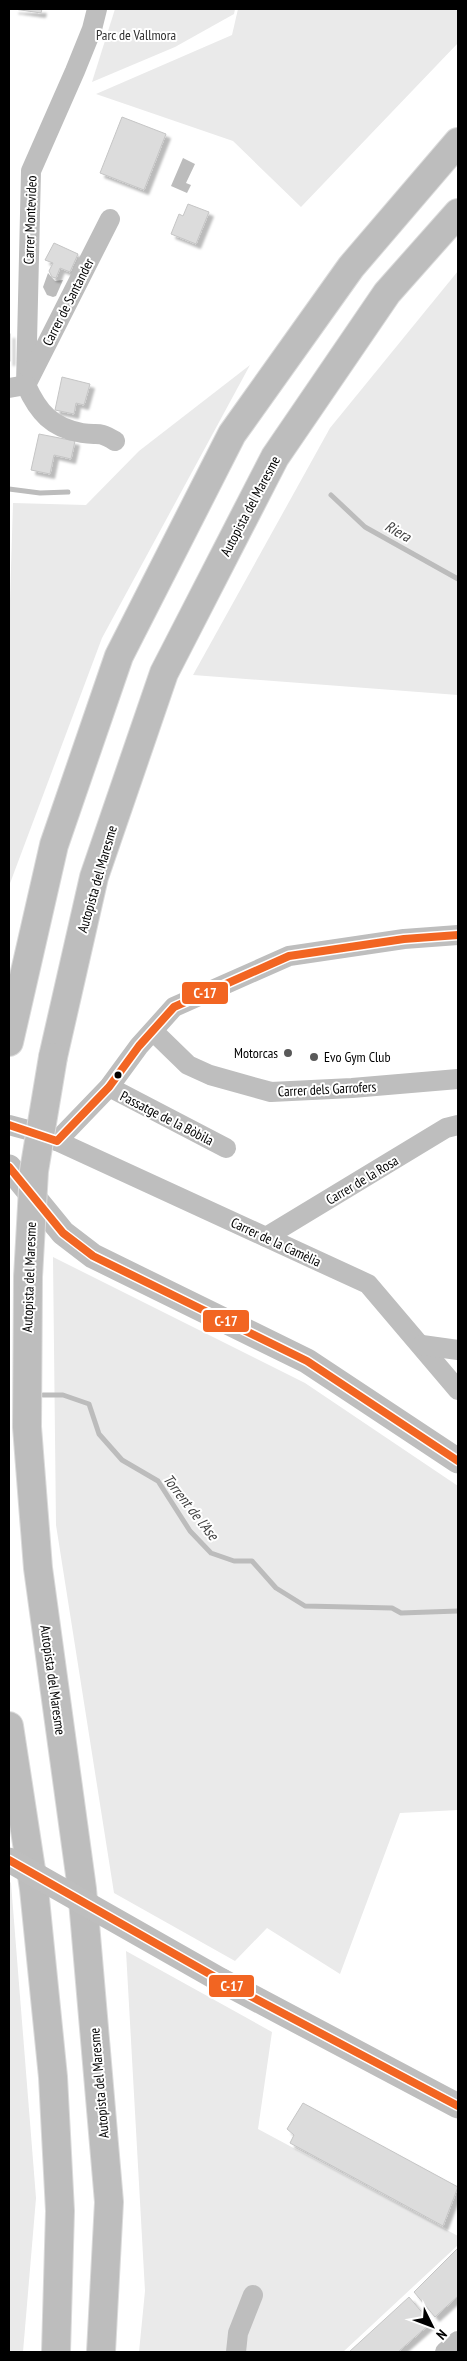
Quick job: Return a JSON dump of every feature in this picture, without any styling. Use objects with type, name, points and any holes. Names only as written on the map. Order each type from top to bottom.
[{"type":"highway","points":[[9,1042],[54,845],[119,656],[232,434],[351,267],[458,142]]},
{"type":"highway","name":"Autopista del Maresme","points":[[101,2352],[109,2202],[82,1889],[38,1568],[27,1427],[28,1277],[34,1171],[53,1057],[94,877],[164,673],[275,457],[387,293],[458,213]]},
{"type":"highway","points":[[9,1726],[34,1889],[53,2077],[60,2210],[56,2352]]},
{"type":"street","name":"Carrer Montevideo","points":[[18,387],[31,171],[75,71],[97,9]]},
{"type":"street","name":"Carrer de Santander","points":[[18,387],[110,220]]},
{"type":"street","points":[[18,387],[55,423],[84,434],[101,433],[115,441]]},
{"type":"street","points":[[57,1141],[109,1087],[174,1007],[289,956],[404,939],[458,935]]},
{"type":"street","name":"Carrer dels Garrofers","points":[[158,1026],[188,1064],[210,1075],[271,1092],[352,1088],[458,1079]]},
{"type":"street","name":"Passatge de la Bòbila","points":[[109,1087],[226,1148]]},
{"type":"street","name":"Carrer de la Camèlia","points":[[9,1125],[35,1132],[57,1141],[368,1284],[422,1345],[458,1390]]},
{"type":"street","name":"Carrer de la Rosa","points":[[266,1237],[446,1128],[458,1126]]},
{"type":"street","points":[[9,1167],[63,1233],[93,1256],[307,1361],[458,1461]]},
{"type":"street","points":[[422,1345],[458,1350]]},
{"type":"street","points":[[9,1860],[222,1981],[458,2106]]},
{"type":"street","points":[[236,2352],[238,2333],[253,2295]]},
{"type":"street","points":[[445,2352],[458,2341]]},
{"type":"green space","name":"Parc de Vallmora","points":[[115,9],[235,9],[234,14],[175,47],[92,82]]},
{"type":"green space","points":[[238,9],[458,9],[458,43],[301,207],[233,141],[96,94],[232,35]]},
{"type":"green space","points":[[458,271],[458,695],[193,675],[330,428]]},
{"type":"green space","points":[[250,365],[102,638],[9,886],[9,634],[13,503],[86,505],[139,451]]},
{"type":"green space","points":[[53,1257],[305,1383],[458,1486],[458,1810],[400,1813],[340,1974],[267,1928],[235,1961],[114,1893],[56,1525]]},
{"type":"green space","points":[[9,1881],[11,1883],[36,2198],[23,2352],[9,2352]]},
{"type":"green space","points":[[126,1951],[272,2032],[258,2129],[458,2236],[458,2245],[343,2352],[139,2352],[145,2291]]},
{"type":"shaded area","points":[[183,158],[195,164],[186,183],[191,185],[187,193],[171,186]]},
{"type":"shaded area","points":[[48,273],[55,281],[63,280],[56,296],[53,297],[47,295],[43,287]]},
{"type":"building","points":[[14,9],[42,9],[41,13]]},
{"type":"building","points":[[122,117],[166,134],[144,190],[100,173]]},
{"type":"building","points":[[188,204],[209,212],[196,244],[171,234],[179,214],[183,216]]},
{"type":"building","points":[[54,243],[78,254],[70,272],[60,268],[56,278],[52,277],[49,271],[53,263],[45,260]]},
{"type":"building","points":[[10,334],[10,361],[9,361]]},
{"type":"building","points":[[62,377],[90,384],[84,405],[76,403],[74,414],[55,410]]},
{"type":"building","points":[[39,434],[75,441],[71,459],[54,455],[50,474],[31,470]]},
{"type":"building","points":[[303,2103],[458,2187],[443,2226],[290,2143],[294,2135],[287,2129]]},
{"type":"building","points":[[458,2248],[458,2296],[435,2317],[414,2292]]},
{"type":"building","points":[[409,2297],[431,2323],[398,2352],[349,2352]]},
{"type":"waterway","name":"Riera","points":[[9,489],[40,493],[68,492]]},
{"type":"waterway","name":"Riera","points":[[331,495],[365,527],[458,579]]},
{"type":"waterway","name":"Torrent de l'Ase","points":[[43,1395],[63,1395],[89,1404],[99,1434],[122,1460],[158,1481],[190,1531],[211,1553],[234,1561],[252,1561],[276,1588],[305,1606],[392,1608],[401,1613],[458,1611]]},
{"type":"transit line","name":"C-17","points":[[9,1125],[57,1141],[109,1087],[139,1046],[174,1007],[289,956],[404,939],[458,935]]},
{"type":"transit line","name":"C-17","points":[[9,1167],[63,1233],[93,1256],[307,1361],[458,1461]]},
{"type":"transit line","name":"C-17","points":[[9,1860],[222,1981],[458,2106]]},
{"type":"place","name":"Motorcas","points":[[288,1053]]},
{"type":"place","name":"Evo Gym Club","points":[[314,1057]]}]
